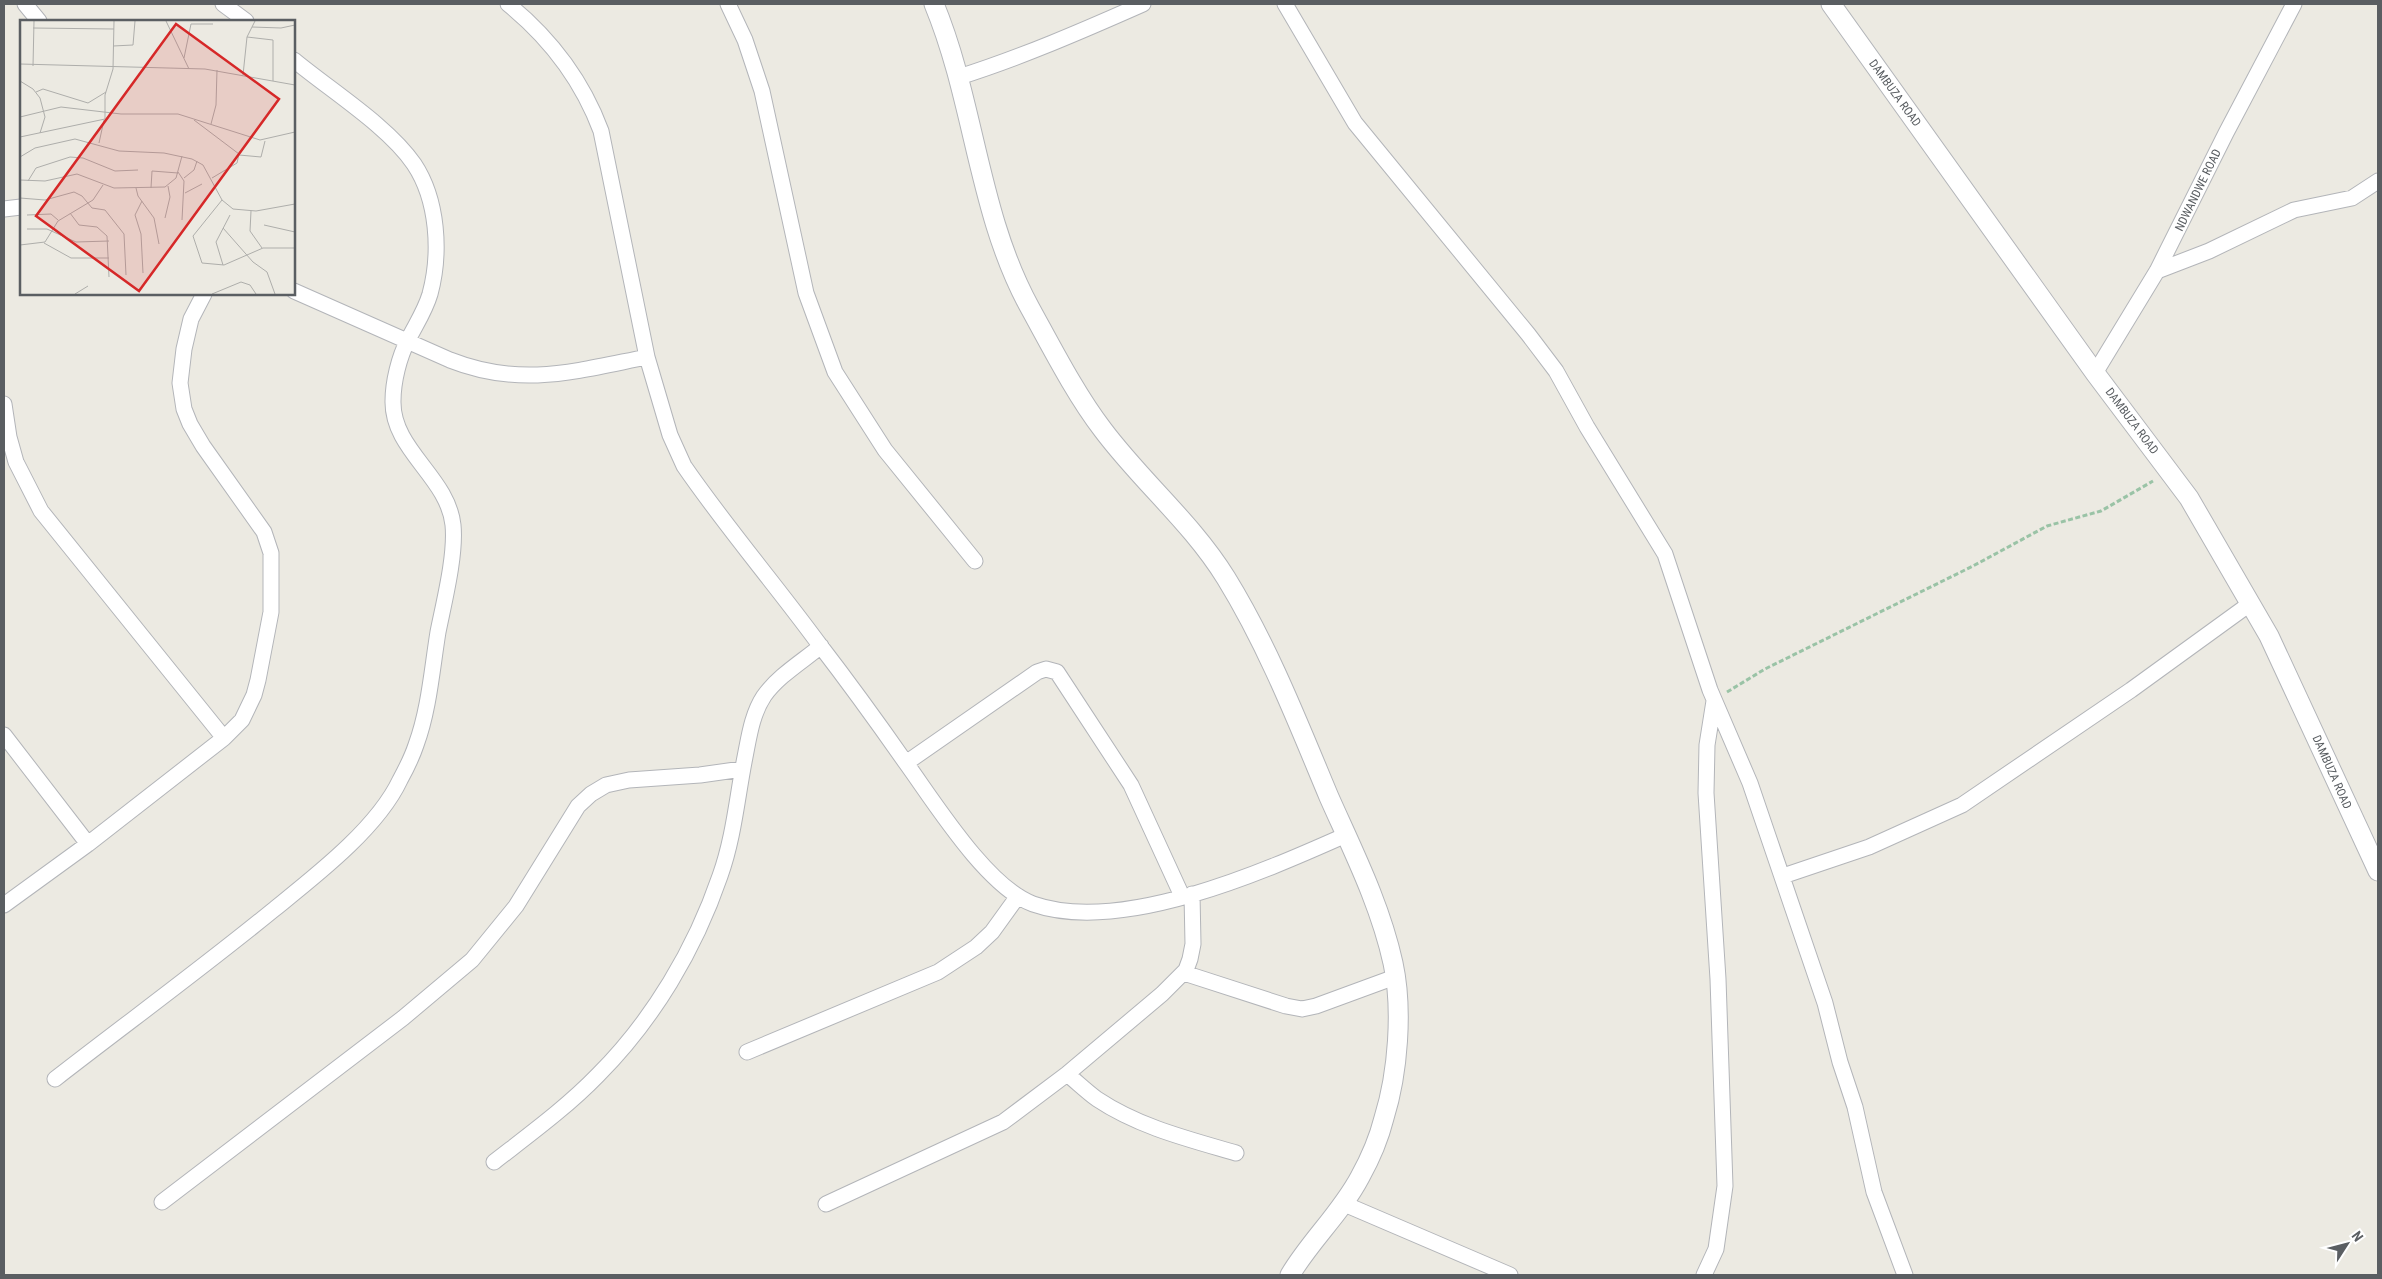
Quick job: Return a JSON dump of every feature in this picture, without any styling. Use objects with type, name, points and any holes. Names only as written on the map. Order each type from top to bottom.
[{"type":"street","points":[[25,4],[38,20]]},
{"type":"street","points":[[223,4],[245,20]]},
{"type":"street","points":[[508,4],[554,48],[566,63],[580,83],[602,131],[647,357],[670,435],[684,466],[821,646],[942,815],[996,880],[1033,904],[1090,913],[1131,910],[1254,875],[1346,835]]},
{"type":"street","points":[[728,4],[745,40],[762,91],[806,293],[835,372],[885,450],[975,561]]},
{"type":"street","points":[[934,4],[959,77],[984,188],[1018,286],[1102,429],[1193,532],[1226,578],[1272,666],[1370,888],[1393,965],[1395,977],[1396,1053],[1385,1115],[1360,1179],[1290,1275]]},
{"type":"street","points":[[959,77],[1016,59],[1143,4]]},
{"type":"street","points":[[1285,4],[1355,123],[1528,334],[1556,371],[1587,427],[1665,554],[1680,606],[1714,700],[1750,783],[1825,1003],[1840,1062],[1855,1108],[1874,1192],[1906,1275]]},
{"type":"street","name":"DAMBUZA ROAD","points":[[1831,4],[2095,373],[2189,498],[2269,636],[2372,844],[2378,871]]},
{"type":"street","name":"NDWANDWE ROAD","points":[[2095,373],[2158,271],[2226,134],[2294,4]]},
{"type":"street","points":[[55,1079],[242,936],[318,874],[373,820],[399,783],[416,746],[426,704],[453,544],[453,524],[448,505],[405,440],[395,421],[393,404],[394,383],[406,342],[419,321],[430,293],[436,251],[431,206],[423,181],[415,165],[388,135],[295,61]]},
{"type":"street","points":[[2158,271],[2209,251],[2294,210],[2352,198],[2378,181]]},
{"type":"street","points":[[4,209],[20,207]]},
{"type":"street","points":[[295,291],[406,342],[472,368],[522,376],[560,375],[647,357]]},
{"type":"street","points":[[4,905],[88,844],[224,738],[242,720],[254,694],[271,612],[271,553],[264,532],[203,446],[190,424],[184,409],[180,383],[184,348],[191,319],[203,295]]},
{"type":"street","points":[[4,404],[16,462],[41,511],[224,738]]},
{"type":"street","points":[[1782,876],[1868,847],[1962,805],[2131,690],[2251,603]]},
{"type":"street","points":[[494,1162],[544,1123],[598,1076],[621,1051],[653,1008],[681,965],[720,876],[733,832],[750,729],[765,695],[821,646]]},
{"type":"street","points":[[826,1204],[1003,1122],[1067,1074],[1162,994],[1184,973],[1190,959],[1193,944],[1187,895],[1123,771],[1057,672],[1051,669],[1037,672],[906,763]]},
{"type":"street","points":[[1704,1275],[1716,1249],[1725,1186],[1718,979],[1706,793],[1707,745],[1714,700]]},
{"type":"street","points":[[4,735],[88,844]]},
{"type":"street","points":[[162,1202],[403,1018],[472,960],[516,906],[578,806],[591,794],[606,785],[629,780],[700,775],[742,769]]},
{"type":"street","points":[[747,1052],[938,972],[976,947],[992,932],[1018,896]]},
{"type":"street","points":[[1184,973],[1286,1006],[1302,1009],[1395,977]]},
{"type":"street","points":[[1067,1074],[1103,1102],[1158,1130],[1236,1153]]},
{"type":"street","points":[[1342,1203],[1510,1275]]},
{"type":"path","points":[[1714,700],[1764,669],[2047,526],[2101,511],[2169,470]]}]
